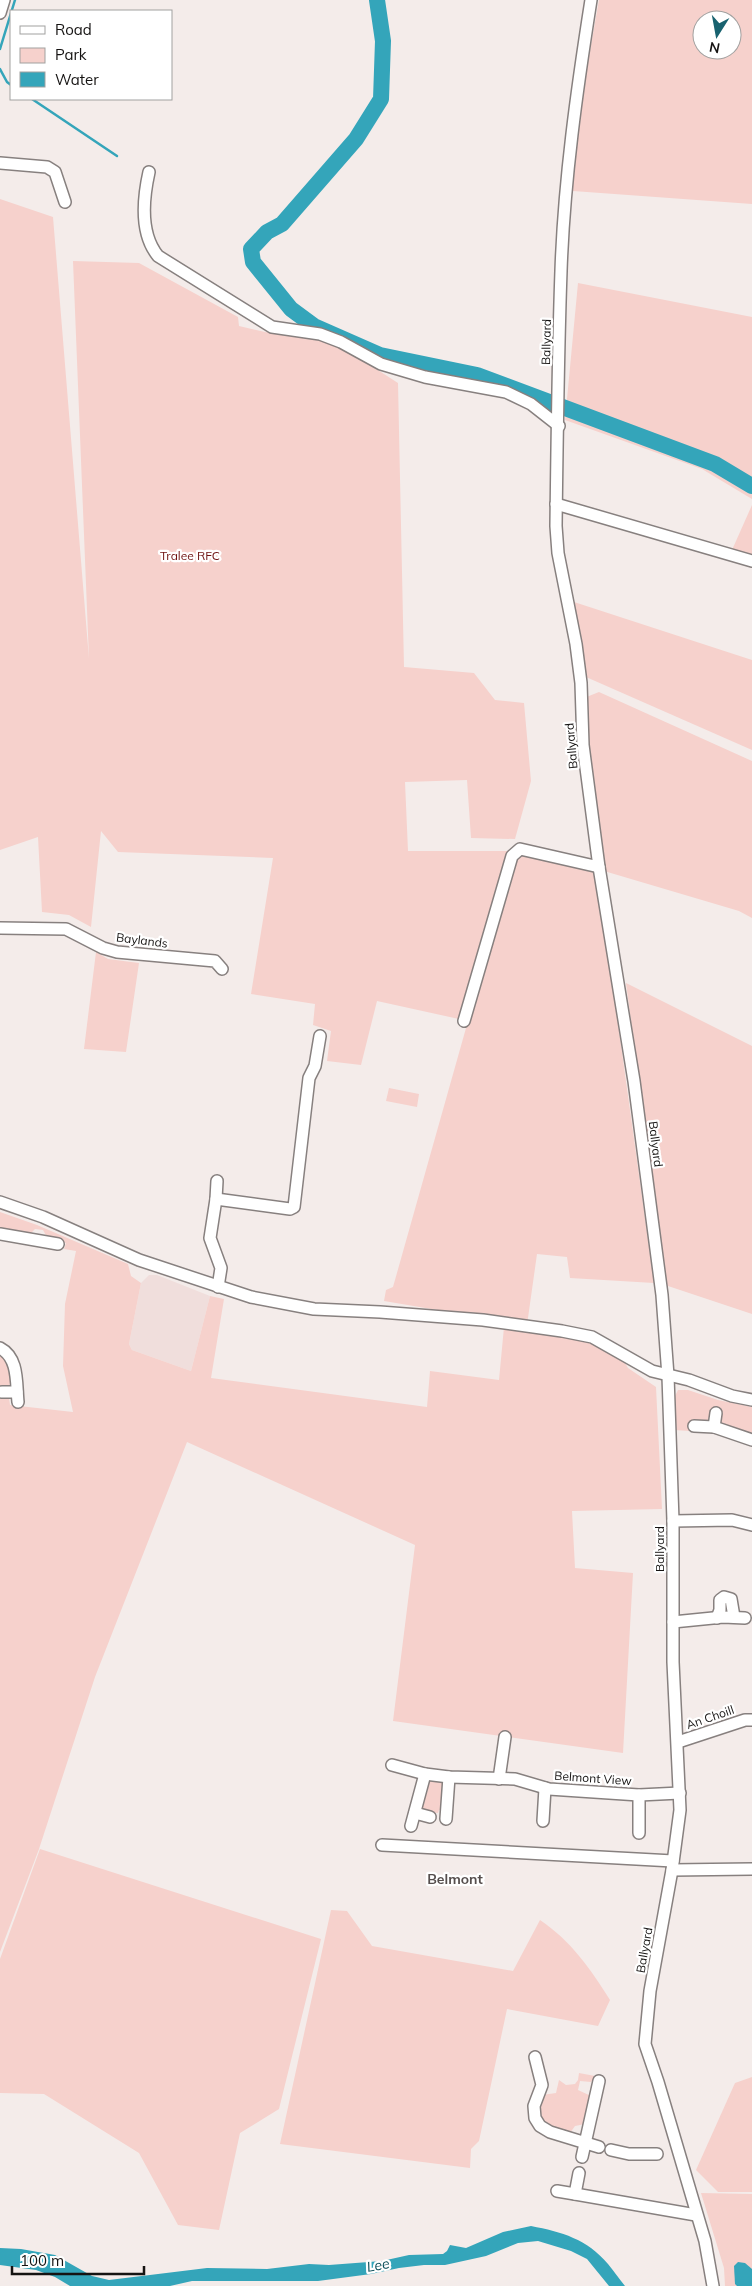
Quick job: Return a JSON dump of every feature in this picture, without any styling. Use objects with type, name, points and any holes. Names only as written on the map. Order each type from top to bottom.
[{"type":"street","points":[[0,14],[4,0]]},
{"type":"street","name":"Ballyard","points":[[591,0],[580,69],[561,270],[556,504],[558,553],[576,644],[581,683],[583,745],[599,867],[634,1080],[662,1294],[668,1376],[673,1521],[673,1622],[680,1810],[673,1866],[650,1991],[645,2044],[705,2241],[713,2286]]},
{"type":"street","points":[[0,162],[47,167],[55,172],[65,202]]},
{"type":"street","points":[[149,172],[144,193],[148,238],[151,247],[158,256],[272,327],[320,334],[334,339],[380,364],[425,377],[506,392],[559,421]]},
{"type":"street","points":[[556,504],[752,561]]},
{"type":"street","points":[[464,1022],[512,856],[520,849],[599,867]]},
{"type":"street","name":"Baylands","points":[[0,928],[66,929],[103,948],[117,952],[216,961],[222,969]]},
{"type":"street","points":[[216,1199],[290,1209],[294,1207],[308,1078],[315,1066],[320,1036]]},
{"type":"street","points":[[218,1182],[210,1238],[221,1268],[218,1287]]},
{"type":"street","points":[[0,1202],[43,1217],[139,1260],[251,1298],[314,1309],[483,1320],[592,1337],[652,1371],[689,1380],[732,1396],[752,1400]]},
{"type":"street","points":[[0,1234],[58,1244]]},
{"type":"street","points":[[0,1348],[11,1356],[18,1397],[2,1392]]},
{"type":"street","points":[[714,1427],[716,1413]]},
{"type":"street","points":[[694,1426],[714,1427],[752,1440]]},
{"type":"street","points":[[673,1521],[732,1520],[752,1525]]},
{"type":"street","points":[[673,1622],[739,1618],[731,1599],[724,1597],[720,1600],[720,1610],[717,1618]]},
{"type":"street","name":"An Choill","points":[[678,1742],[745,1720],[752,1720]]},
{"type":"street","points":[[499,1779],[505,1737]]},
{"type":"street","name":"Belmont View","points":[[392,1765],[425,1774],[449,1777],[516,1779],[545,1788],[639,1796],[680,1793]]},
{"type":"street","points":[[411,1826],[425,1774]]},
{"type":"street","points":[[446,1819],[449,1777]]},
{"type":"street","name":"Belmont View","points":[[543,1821],[545,1788]]},
{"type":"street","name":"Belmont View","points":[[639,1796],[639,1834]]},
{"type":"street","points":[[414,1813],[430,1817]]},
{"type":"street","points":[[382,1845],[673,1866],[752,1869]]},
{"type":"street","points":[[535,2057],[542,2085],[534,2106],[535,2118],[540,2126],[550,2132],[585,2144],[629,2154],[657,2154]]},
{"type":"street","points":[[582,2157],[599,2081]]},
{"type":"street","points":[[575,2194],[579,2173]]},
{"type":"street","points":[[557,2190],[669,2212],[696,2215]]},
{"type":"shaded area","points":[[149,1275],[157,1275],[210,1296],[191,1371],[132,1350],[129,1344],[141,1283]]},
{"type":"green space","points":[[599,0],[752,0],[752,204],[573,191],[570,163]]},
{"type":"green space","name":"Tralee RFC","points":[[0,199],[53,217],[89,659],[73,261],[139,263],[238,317],[239,326],[265,332],[331,340],[398,383],[404,667],[474,673],[495,700],[524,703],[531,781],[515,839],[471,838],[467,780],[405,782],[408,851],[518,851],[596,865],[654,1283],[570,1278],[567,1257],[537,1254],[527,1325],[384,1301],[386,1290],[393,1287],[468,1021],[377,1001],[361,1065],[327,1061],[331,1031],[313,1025],[315,1004],[251,994],[273,858],[118,852],[101,831],[91,927],[69,915],[42,912],[38,837],[0,850]]},
{"type":"green space","points":[[578,283],[752,317],[752,499],[702,469],[565,420]]},
{"type":"green space","points":[[752,505],[752,556],[732,550]]},
{"type":"green space","points":[[571,601],[752,660],[752,750],[586,677]]},
{"type":"green space","points":[[599,692],[752,761],[752,918],[739,911],[604,871],[584,698]]},
{"type":"green space","points":[[96,952],[108,959],[139,963],[126,1052],[84,1049]]},
{"type":"green space","points":[[626,983],[752,1046],[752,1314],[665,1285]]},
{"type":"green space","points":[[389,1088],[419,1094],[417,1107],[386,1101]]},
{"type":"green space","points":[[0,1212],[37,1225],[128,1264],[131,1276],[141,1283],[129,1344],[132,1350],[191,1371],[210,1296],[224,1299],[211,1378],[427,1407],[430,1371],[499,1380],[504,1327],[591,1342],[624,1361],[628,1368],[656,1387],[662,1509],[572,1511],[575,1568],[633,1573],[623,1753],[393,1721],[415,1545],[187,1442],[95,1677],[39,1849],[0,1952],[0,1398],[9,1398],[10,1405],[73,1412],[63,1366],[65,1304],[76,1251],[64,1249],[66,1243],[48,1239],[43,1230],[35,1229],[30,1234],[0,1230]]},
{"type":"green space","points":[[0,1353],[10,1370],[11,1379],[8,1389],[0,1389]]},
{"type":"green space","points":[[678,1390],[688,1390],[718,1400],[752,1407],[752,1434],[722,1425],[719,1422],[719,1411],[711,1410],[709,1419],[705,1423],[689,1424],[690,1431],[674,1430],[673,1400]]},
{"type":"green space","points":[[431,1780],[443,1783],[445,1786],[442,1810],[439,1810],[438,1813],[423,1812],[420,1807],[428,1790],[426,1785]]},
{"type":"green space","points":[[40,1849],[321,1939],[279,2109],[240,2133],[219,2230],[178,2225],[139,2153],[44,2094],[0,2093],[0,1959]]},
{"type":"green space","points":[[331,1910],[347,1911],[372,1946],[513,1971],[540,1920],[561,1937],[579,1956],[610,2000],[598,2026],[507,2009],[479,2141],[471,2149],[470,2168],[280,2144]]},
{"type":"green space","points":[[579,2073],[595,2076],[591,2082],[580,2081],[578,2090],[591,2096],[585,2124],[575,2126],[570,2133],[555,2130],[542,2121],[539,2107],[542,2095],[556,2093],[559,2080],[566,2085],[575,2084]]},
{"type":"green space","points":[[752,2077],[752,2192],[718,2192],[696,2170],[735,2083]]},
{"type":"green space","points":[[701,2193],[752,2194],[752,2286],[725,2286],[724,2268]]},
{"type":"water","name":"Lee","points":[[531,2226],[563,2234],[591,2248],[600,2255],[625,2286],[609,2286],[587,2259],[571,2251],[538,2241],[518,2243],[486,2256],[445,2265],[399,2268],[318,2281],[192,2281],[170,2286],[70,2286],[55,2277],[36,2270],[0,2265],[0,2248],[21,2249],[55,2255],[92,2276],[109,2280],[207,2268],[267,2269],[309,2264],[329,2265],[382,2261],[409,2255],[443,2254],[450,2245],[466,2248],[503,2232]]},
{"type":"water","points":[[738,2262],[745,2263],[752,2269],[752,2286],[737,2286],[735,2284],[734,2266]]},
{"type":"waterway","points":[[12,10],[15,0]]},
{"type":"waterway","points":[[377,0],[383,41],[381,99],[356,139],[282,224],[267,232],[251,249],[253,262],[291,309],[314,326],[380,355],[477,375],[715,464],[752,486]]},
{"type":"waterway","points":[[0,49],[10,16]]},
{"type":"waterway","points":[[0,69],[10,84]]},
{"type":"waterway","points":[[33,100],[117,156]]},
{"type":"district","name":"Belmont","points":[[455,1879]]}]
